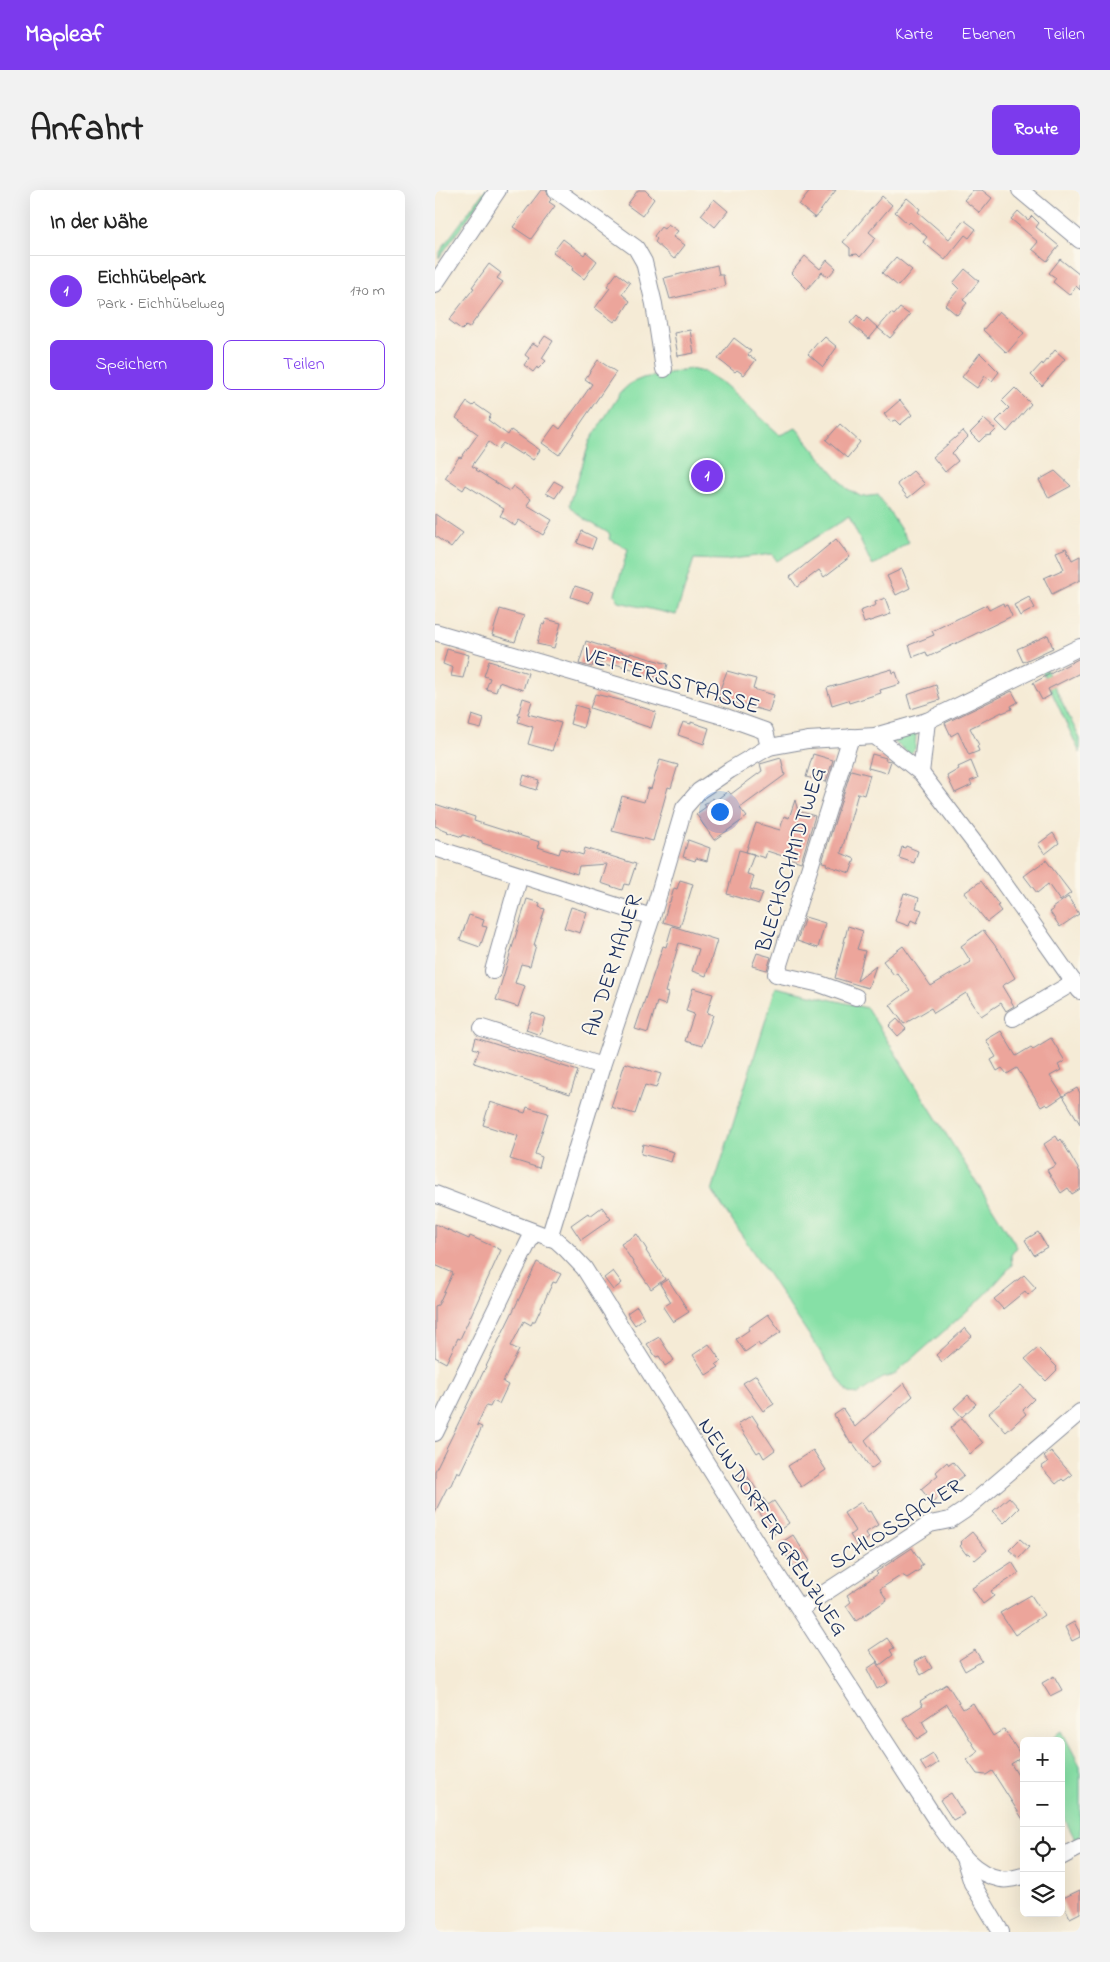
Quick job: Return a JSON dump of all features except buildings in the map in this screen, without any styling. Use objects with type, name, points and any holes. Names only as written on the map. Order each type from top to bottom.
[{"type":"street","points":[[435,284],[499,190]]},
{"type":"street","points":[[556,190],[635,248],[644,262],[654,304],[664,369]]},
{"type":"street","points":[[1020,190],[1080,240]]},
{"type":"street","name":"VETTERSSTRASSE","points":[[435,632],[726,717],[765,731],[769,746],[808,740],[875,736],[927,721],[1080,646]]},
{"type":"street","points":[[921,773],[927,721]]},
{"type":"street","points":[[875,736],[921,773],[986,858],[1077,987],[1013,1018]]},
{"type":"street","name":"BLECHSCHMIDTWEG","points":[[851,737],[776,974],[820,984],[855,997]]},
{"type":"street","name":"AN DER MAUER","points":[[549,1238],[601,1066],[652,917],[684,808],[699,791],[769,746]]},
{"type":"street","points":[[435,848],[652,917]]},
{"type":"street","points":[[493,971],[520,875]]},
{"type":"street","points":[[482,1028],[601,1066]]},
{"type":"street","name":"NEUNDORFER GRENZWEG","points":[[435,1194],[557,1240],[584,1268],[937,1823],[964,1858]]},
{"type":"street","points":[[435,1433],[533,1232]]},
{"type":"street","name":"SCHLOSSACKER","points":[[800,1609],[930,1524],[950,1520],[965,1510],[1080,1412]]},
{"type":"street","points":[[1065,1855],[1080,1848]]},
{"type":"street","points":[[964,1858],[979,1870],[1001,1880],[1020,1877]]},
{"type":"street","points":[[964,1858],[972,1883],[1001,1932]]},
{"type":"street","points":[[985,1903],[992,1890],[1001,1880]]},
{"type":"green space","points":[[485,190],[488,190],[439,258],[439,254],[445,244]]},
{"type":"green space","points":[[689,369],[705,372],[724,384],[780,435],[796,428],[846,488],[862,497],[878,495],[909,542],[872,565],[849,517],[777,561],[772,554],[725,560],[694,559],[676,615],[619,602],[615,594],[628,549],[609,539],[610,534],[581,516],[570,504],[590,441],[621,392],[631,383],[643,378]]},
{"type":"green space","points":[[1046,669],[1080,739],[1080,753],[1042,671]]},
{"type":"green space","points":[[914,731],[916,734],[915,749],[910,754],[890,739]]},
{"type":"green space","points":[[776,987],[867,1008],[1017,1247],[1011,1255],[1012,1265],[984,1296],[894,1375],[882,1378],[858,1394],[848,1393],[712,1191]]},
{"type":"green space","points":[[1062,1731],[1080,1766],[1080,1839],[1076,1841],[1065,1820],[1065,1737],[1054,1737]]},
{"type":"place","name":"Eichhübelpark","points":[[707,476]]}]
